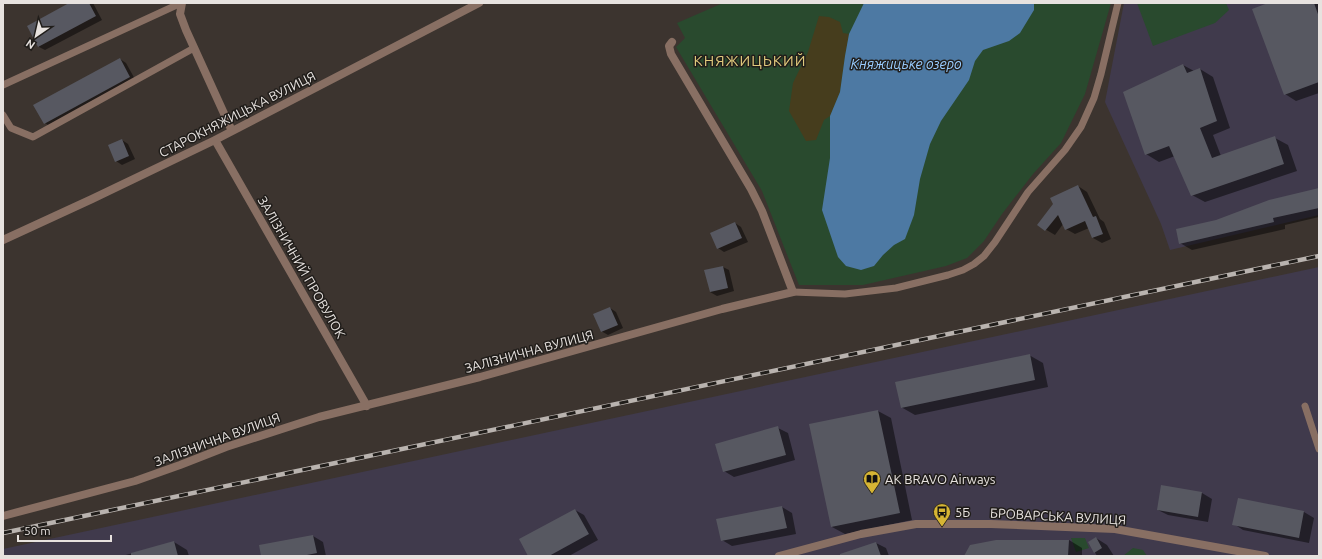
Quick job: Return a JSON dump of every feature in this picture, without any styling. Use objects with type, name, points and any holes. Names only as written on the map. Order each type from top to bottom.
[{"type":"street","points":[[181,3],[180,14],[232,131]]},
{"type":"street","name":"СТАРОКНЯЖИЦЬКА ВУЛИЦЯ","points":[[3,240],[92,200],[215,140],[478,3]]},
{"type":"street","points":[[672,42],[668,46],[671,54],[739,167],[759,206],[793,292]]},
{"type":"street","name":"ЗАЛІЗНИЧНИЙ ПРОВУЛОК","points":[[215,140],[367,406]]},
{"type":"street","name":"ЗАЛІЗНИЧНА ВУЛИЦЯ","points":[[3,516],[135,481],[180,465],[226,446],[319,417],[480,377],[722,309],[793,292]]},
{"type":"street","name":"БРОВАРСЬКА ВУЛИЦЯ","points":[[779,556],[861,534],[916,524],[991,524],[1115,529],[1265,556]]},
{"type":"lane","points":[[3,84],[181,3]]},
{"type":"lane","points":[[793,292],[845,294],[896,288],[964,270],[984,256],[1028,192],[1065,150],[1081,127],[1094,98],[1118,3]]},
{"type":"lane","points":[[3,116],[11,128],[33,137],[194,48]]},
{"type":"lane","points":[[1305,406],[1319,449]]},
{"type":"shaded area","points":[[1124,3],[1319,3],[1319,215],[1170,250],[1161,224],[1105,102]]},
{"type":"shaded area","points":[[1319,267],[1319,556],[3,556],[3,549]]},
{"type":"green space","points":[[723,3],[1111,3],[1085,94],[1061,143],[1033,174],[1002,214],[984,241],[967,258],[946,266],[863,285],[799,285],[762,191],[676,47],[685,38],[677,23]]},
{"type":"green space","points":[[1137,3],[1226,3],[1229,10],[1215,23],[1153,46]]},
{"type":"green space","points":[[1071,538],[1085,538],[1089,548],[1076,552]]},
{"type":"green space","points":[[1133,548],[1143,550],[1147,556],[1123,556]]},
{"type":"sand","points":[[819,16],[829,17],[840,22],[843,33],[849,34],[840,92],[830,116],[824,120],[816,140],[806,141],[789,111],[793,83],[808,52]]},
{"type":"water","name":"Княжицьке озеро","points":[[864,3],[1034,3],[1034,10],[1020,33],[1009,41],[983,50],[975,61],[969,80],[941,121],[930,144],[920,179],[914,215],[905,239],[894,245],[874,266],[861,270],[846,266],[838,257],[822,210],[830,158],[830,116],[840,92],[849,34]]},
{"type":"building","points":[[69,3],[89,3],[96,16],[38,47],[27,26]]},
{"type":"building","points":[[1268,3],[1314,3],[1319,17],[1319,82],[1284,95],[1252,9]]},
{"type":"building","points":[[120,58],[130,77],[44,124],[33,105]]},
{"type":"building","points":[[1183,64],[1187,73],[1200,68],[1217,121],[1200,128],[1212,158],[1275,136],[1284,164],[1191,196],[1169,146],[1145,155],[1123,92]]},
{"type":"building","points":[[122,139],[129,156],[115,162],[108,145]]},
{"type":"building","points":[[1078,185],[1093,217],[1096,216],[1103,234],[1092,238],[1085,221],[1065,230],[1058,215],[1045,231],[1037,225],[1053,204],[1050,198]]},
{"type":"building","points":[[1319,188],[1319,208],[1273,218],[1274,222],[1179,244],[1176,229],[1216,220],[1269,200]]},
{"type":"building","points":[[735,222],[742,238],[717,249],[710,233]]},
{"type":"building","points":[[723,266],[728,288],[710,292],[704,270]]},
{"type":"building","points":[[610,307],[618,325],[601,332],[593,314]]},
{"type":"building","points":[[1030,354],[1035,380],[901,408],[895,382]]},
{"type":"building","points":[[878,410],[900,513],[831,527],[809,424]]},
{"type":"building","points":[[778,426],[786,455],[723,472],[715,444]]},
{"type":"building","points":[[1161,485],[1202,492],[1198,517],[1157,510]]},
{"type":"building","points":[[1238,498],[1304,511],[1299,538],[1232,525]]},
{"type":"building","points":[[782,506],[787,528],[721,541],[716,519]]},
{"type":"building","points":[[575,509],[589,534],[549,556],[528,556],[519,539]]},
{"type":"building","points":[[313,535],[317,553],[302,556],[261,556],[259,545]]},
{"type":"building","points":[[1096,537],[1102,548],[1094,553],[1088,542]]},
{"type":"building","points":[[996,540],[1069,540],[1068,556],[964,556],[970,545]]},
{"type":"building","points":[[174,541],[178,556],[131,556],[131,553]]},
{"type":"building","points":[[876,542],[881,556],[840,556],[840,554]]},
{"type":"railway","points":[[3,533],[1319,256]]},
{"type":"place","name":"АК BRAVO Airways","points":[[872,494]]},
{"type":"place","name":"5Б","points":[[942,527]]},
{"type":"district","name":"КНЯЖИЦЬКИЙ","points":[[750,61]]}]
